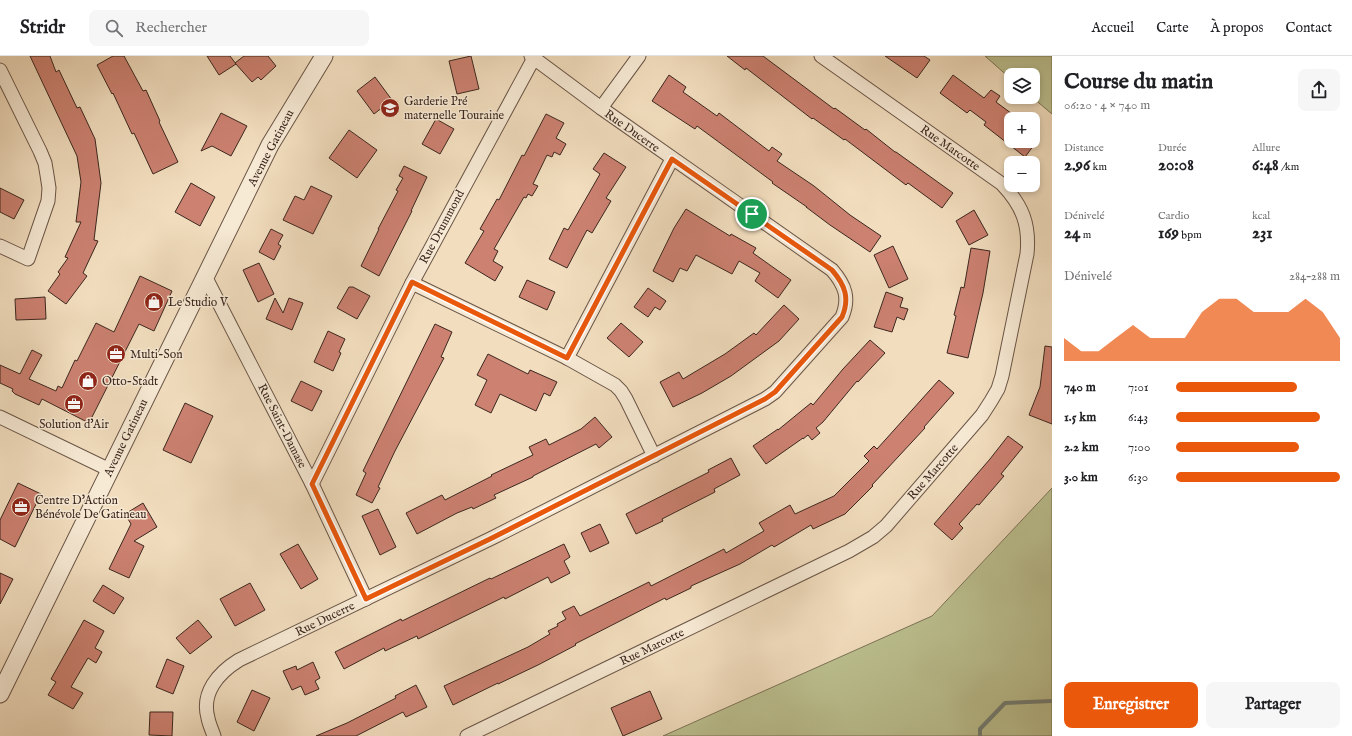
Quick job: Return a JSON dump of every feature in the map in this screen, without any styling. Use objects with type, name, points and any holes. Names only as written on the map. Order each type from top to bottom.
[{"type":"street","points":[[601,108],[639,56]]},
{"type":"street","name":"Rue Marcotte","points":[[467,736],[835,558],[873,537],[886,526],[982,414],[998,389],[1006,359],[1027,254],[1027,226],[1019,207],[1002,184],[821,56]]},
{"type":"street","name":"Rue Ducerre","points":[[214,736],[208,717],[207,705],[209,692],[216,679],[226,668],[239,660],[492,538],[760,401],[775,392],[842,317],[846,308],[844,286],[832,270],[672,159],[532,57]]},
{"type":"street","name":"Rue Drummond","points":[[312,484],[412,282],[532,57]]},
{"type":"street","name":"Avenue Gatineau","points":[[0,694],[206,278],[270,145],[318,58]]},
{"type":"street","points":[[0,70],[45,163],[49,188],[48,201],[28,259],[0,246]]},
{"type":"street","points":[[567,358],[672,159]]},
{"type":"street","name":"Rue Saint-Damase","points":[[206,278],[312,484],[366,599]]},
{"type":"street","points":[[412,282],[567,358],[610,382],[621,391],[654,456]]},
{"type":"street","points":[[0,417],[110,470]]},
{"type":"green space","points":[[985,56],[1052,56],[1052,114],[1040,104],[1040,68],[1004,68],[1004,73]]},
{"type":"green space","points":[[1052,488],[1052,736],[663,736],[932,616]]},
{"type":"building","points":[[30,56],[50,56],[56,72],[59,70],[77,108],[80,107],[95,139],[101,183],[94,240],[98,241],[83,273],[87,276],[66,304],[48,291],[60,274],[58,272],[68,258],[65,257],[81,222],[76,222],[81,182],[77,156]]},
{"type":"building","points":[[113,56],[124,56],[143,91],[146,90],[178,162],[153,174],[134,133],[132,134],[113,93],[112,94],[97,65]]},
{"type":"building","points":[[207,56],[230,56],[236,64],[219,75]]},
{"type":"building","points":[[244,56],[268,56],[276,66],[261,80],[258,77],[252,82],[235,63]]},
{"type":"building","points":[[471,56],[479,89],[457,94],[449,61]]},
{"type":"building","points":[[727,56],[763,56],[834,109],[835,108],[865,130],[866,129],[895,152],[953,193],[942,208],[908,183],[906,185],[845,139],[844,140],[813,118],[812,119],[746,68],[745,70]]},
{"type":"building","points":[[885,56],[924,56],[930,60],[917,78]]},
{"type":"building","points":[[669,75],[686,87],[683,92],[717,116],[719,113],[769,151],[772,147],[782,154],[777,161],[814,186],[850,215],[881,236],[870,252],[772,183],[773,182],[697,126],[695,129],[652,101]]},
{"type":"building","points":[[953,75],[984,98],[991,90],[1000,96],[996,102],[1010,112],[1004,112],[1004,141],[984,125],[986,122],[970,110],[967,113],[940,93]]},
{"type":"building","points":[[375,77],[392,100],[374,114],[357,91]]},
{"type":"building","points":[[221,113],[247,126],[231,156],[212,146],[201,151]]},
{"type":"building","points":[[546,114],[564,123],[556,138],[566,144],[560,155],[554,152],[552,157],[547,155],[533,184],[538,186],[532,196],[528,194],[526,198],[524,197],[494,249],[498,251],[493,261],[503,267],[495,281],[465,263],[484,231],[480,229],[497,199],[499,200],[522,155],[524,156]]},
{"type":"building","points":[[436,119],[454,129],[440,154],[422,144]]},
{"type":"building","points":[[349,130],[377,150],[357,178],[329,158]]},
{"type":"building","points":[[1013,148],[1032,148],[1026,156]]},
{"type":"building","points":[[604,153],[626,167],[606,198],[611,201],[592,233],[587,230],[567,268],[549,259],[564,228],[568,230],[600,174],[593,169]]},
{"type":"building","points":[[404,166],[427,177],[412,211],[379,276],[361,266],[398,191],[396,190],[403,178],[399,176]]},
{"type":"building","points":[[191,183],[215,197],[200,226],[175,212]]},
{"type":"building","points":[[311,186],[332,196],[313,234],[283,220],[295,196],[304,200]]},
{"type":"building","points":[[0,188],[24,200],[14,219],[0,212]]},
{"type":"building","points":[[686,209],[730,236],[731,234],[756,248],[753,253],[791,280],[778,298],[755,281],[760,273],[739,261],[732,274],[696,255],[687,271],[680,268],[673,282],[653,271],[674,228]]},
{"type":"building","points":[[974,210],[988,235],[969,245],[956,221]]},
{"type":"building","points":[[271,229],[283,235],[278,244],[281,246],[274,260],[259,252]]},
{"type":"building","points":[[893,246],[908,279],[889,288],[874,255]]},
{"type":"building","points":[[971,248],[990,251],[983,293],[968,358],[947,353],[961,287],[964,288]]},
{"type":"building","points":[[259,263],[274,294],[258,302],[243,270]]},
{"type":"building","points":[[140,276],[172,291],[154,331],[139,324],[89,423],[42,399],[39,405],[15,394],[12,391],[13,389],[0,383],[0,365],[20,374],[32,350],[42,355],[29,379],[56,391],[58,386],[62,388],[75,360],[77,361],[96,323],[114,332]]},
{"type":"building","points":[[527,280],[555,292],[547,310],[519,297]]},
{"type":"building","points":[[349,287],[353,287],[370,296],[357,319],[337,308]]},
{"type":"building","points":[[648,288],[666,301],[660,310],[655,307],[648,317],[634,307]]},
{"type":"building","points":[[886,292],[903,298],[900,307],[908,309],[904,320],[897,317],[892,332],[874,327]]},
{"type":"building","points":[[45,297],[46,319],[16,320],[15,299]]},
{"type":"building","points":[[275,298],[283,313],[289,298],[303,303],[292,330],[266,319]]},
{"type":"building","points":[[784,305],[799,319],[779,341],[731,376],[702,393],[673,407],[660,382],[679,372],[683,379],[725,354],[754,333],[756,335]]},
{"type":"building","points":[[621,323],[643,342],[629,357],[607,338]]},
{"type":"building","points":[[435,324],[452,332],[441,357],[444,358],[395,451],[378,487],[380,488],[372,503],[356,495],[366,473],[363,471]]},
{"type":"building","points":[[328,331],[345,339],[333,371],[314,362]]},
{"type":"building","points":[[870,340],[885,353],[858,382],[857,381],[823,422],[816,428],[820,433],[812,440],[808,435],[766,464],[753,446],[778,430],[811,403],[813,405]]},
{"type":"building","points":[[1045,346],[1052,347],[1052,424],[1029,415],[1040,387]]},
{"type":"building","points":[[488,354],[528,374],[530,370],[557,382],[550,396],[544,393],[536,411],[500,394],[491,413],[475,405],[487,380],[477,375]]},
{"type":"building","points":[[939,380],[954,393],[924,427],[925,428],[872,485],[873,486],[845,514],[813,529],[811,525],[774,547],[772,545],[740,564],[691,586],[691,588],[666,600],[665,598],[575,644],[576,645],[538,665],[453,705],[444,686],[528,647],[550,634],[548,631],[558,626],[557,624],[566,619],[562,612],[574,606],[580,616],[649,582],[651,586],[724,549],[726,553],[764,531],[759,523],[790,505],[795,514],[834,496],[869,461],[864,456],[874,446],[877,449]]},
{"type":"building","points":[[301,381],[322,391],[312,411],[291,401]]},
{"type":"building","points":[[185,403],[213,416],[191,463],[163,450]]},
{"type":"building","points":[[595,417],[612,437],[599,448],[596,444],[533,477],[494,495],[496,498],[473,509],[472,507],[457,513],[417,534],[406,513],[442,495],[445,500],[492,476],[491,475],[533,455],[529,447],[546,439],[549,445],[581,429]]},
{"type":"building","points":[[1008,436],[1023,447],[1001,474],[1004,476],[979,505],[977,504],[959,524],[963,528],[952,540],[934,524]]},
{"type":"building","points":[[731,458],[740,475],[714,489],[715,492],[636,534],[626,514],[709,472],[708,470]]},
{"type":"building","name":"Centre D'Action Bénévole De Gatineau","points":[[18,483],[41,494],[15,547],[0,539],[0,520]]},
{"type":"building","points":[[143,503],[157,527],[134,541],[144,546],[129,578],[109,569],[131,524],[125,514]]},
{"type":"building","points":[[378,509],[396,547],[380,555],[362,516]]},
{"type":"building","points":[[600,524],[609,543],[590,552],[581,533]]},
{"type":"building","points":[[298,544],[318,579],[301,589],[280,554]]},
{"type":"building","points":[[564,544],[570,557],[564,561],[570,573],[551,583],[548,577],[505,599],[504,597],[418,639],[417,636],[385,651],[384,648],[344,669],[335,652],[401,619],[402,621]]},
{"type":"building","points":[[0,573],[13,579],[0,604]]},
{"type":"building","points":[[250,583],[265,610],[235,626],[220,599]]},
{"type":"building","points":[[103,585],[124,598],[114,614],[93,601]]},
{"type":"building","points":[[84,620],[104,631],[95,648],[102,652],[96,663],[88,658],[71,687],[83,693],[73,709],[48,695],[56,682],[51,679]]},
{"type":"building","points":[[198,620],[212,637],[190,654],[176,638]]},
{"type":"building","points":[[167,659],[184,666],[173,694],[156,687]]},
{"type":"building","points":[[313,662],[320,678],[315,681],[319,689],[305,695],[301,686],[292,690],[283,671],[296,666],[297,670]]},
{"type":"building","points":[[416,685],[427,707],[406,717],[403,712],[356,736],[316,736],[347,723],[396,698],[395,696]]},
{"type":"building","points":[[252,690],[270,698],[254,731],[237,722]]},
{"type":"building","points":[[650,691],[662,719],[623,736],[611,708]]},
{"type":"building","points":[[150,712],[173,712],[172,736],[149,735]]},
{"type":"waterway","points":[[980,736],[980,729],[1005,703],[1052,701]]},
{"type":"place","name":"Garderie Pré maternelle Touraine","points":[[390,108]]},
{"type":"place","name":"Le Studio V","points":[[154,302]]},
{"type":"place","name":"Multi-Son","points":[[116,354]]},
{"type":"place","name":"Otto-Stadt","points":[[88,381]]},
{"type":"place","name":"Solution d'Air","points":[[74,404]]},
{"type":"place","name":"Centre D'Action Bénévole De Gatineau","points":[[21,507]]},
{"type":"route","points":[[672,159],[752,214],[832,270],[844,286],[846,298],[846,308],[842,317],[775,392],[756,404],[492,538],[366,599],[312,484],[412,282],[567,358],[672,159]]}]
